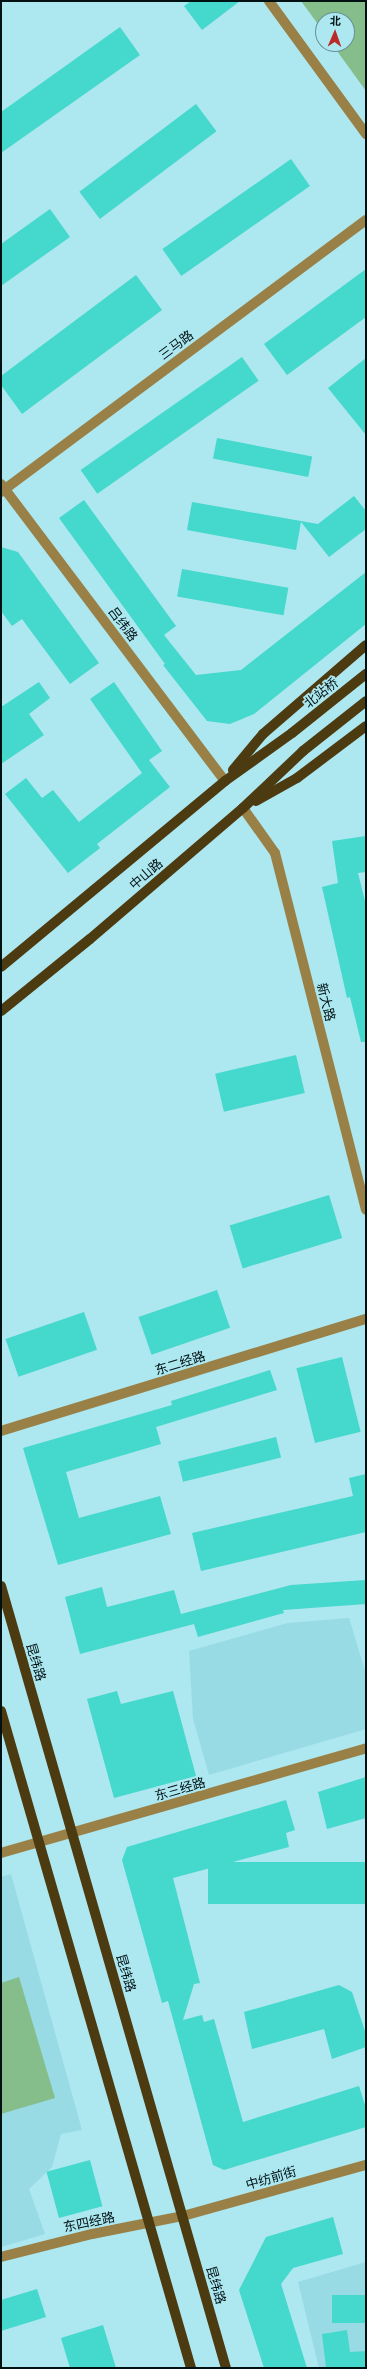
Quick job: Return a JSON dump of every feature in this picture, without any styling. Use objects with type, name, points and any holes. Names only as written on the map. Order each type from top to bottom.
[{"type":"main road","points":[[224,781],[263,734],[366,645]]},
{"type":"main road","name":"北站桥","points":[[292,733],[366,674]]},
{"type":"main road","name":"中山路","points":[[1,1011],[90,939],[243,808],[303,751],[366,701]]},
{"type":"main road","points":[[243,808],[297,778],[366,726]]},
{"type":"main road","name":"中山路","points":[[1,966],[224,781],[292,733]]},
{"type":"main road","name":"昆纬路","points":[[1,1586],[226,2368]]},
{"type":"main road","points":[[1,1711],[148,2224],[192,2368]]},
{"type":"street","points":[[269,1],[366,134]]},
{"type":"street","name":"三马路","points":[[2,488],[366,220]]},
{"type":"street","name":"吕纬路","points":[[2,488],[224,781]]},
{"type":"street","name":"新大路","points":[[243,808],[275,852],[366,1210]]},
{"type":"street","name":"东二经路","points":[[1,1431],[366,1319]]},
{"type":"street","name":"东三经路","points":[[1,1853],[72,1834],[366,1748]]},
{"type":"street","name":"中纺前街","points":[[183,2216],[366,2165]]},
{"type":"street","name":"东四经路","points":[[1,2257],[92,2234],[183,2216]]},
{"type":"shaded area","points":[[349,1618],[366,1674],[366,1729],[209,1775],[193,1719],[189,1651],[288,1623]]},
{"type":"shaded area","points":[[11,1874],[82,2130],[61,2134],[52,2167],[29,2189],[45,2234],[1,2247],[1,1877]]},
{"type":"shaded area","points":[[366,2262],[366,2368],[319,2368],[298,2282]]},
{"type":"green space","points":[[301,1],[366,1],[366,91],[338,52],[355,52],[355,12],[315,12],[315,20]]},
{"type":"green space","points":[[19,1977],[55,2098],[1,2114],[1,1983]]},
{"type":"building","points":[[191,1],[240,1],[202,30],[184,6]]},
{"type":"building","points":[[120,27],[140,55],[1,153],[1,112]]},
{"type":"building","points":[[196,104],[216,131],[100,219],[79,192]]},
{"type":"building","points":[[291,159],[310,186],[181,276],[162,249]]},
{"type":"building","points":[[50,209],[70,237],[1,286],[1,244]]},
{"type":"building","points":[[366,269],[366,317],[287,375],[264,344]]},
{"type":"building","points":[[136,275],[162,310],[22,414],[1,385],[1,376]]},
{"type":"building","points":[[242,357],[259,381],[97,494],[81,470]]},
{"type":"building","points":[[366,358],[366,435],[328,388]]},
{"type":"building","points":[[217,438],[312,457],[308,477],[213,459]]},
{"type":"building","points":[[354,496],[366,511],[366,529],[329,557],[301,522],[296,550],[187,530],[192,502],[318,524]]},
{"type":"building","points":[[84,500],[176,626],[164,635],[196,675],[241,670],[366,572],[366,624],[254,714],[230,724],[207,721],[163,665],[165,664],[59,518]]},
{"type":"building","points":[[1,547],[18,552],[99,663],[70,684],[22,619],[12,626],[1,611]]},
{"type":"building","points":[[182,569],[288,588],[283,615],[177,597]]},
{"type":"building","points":[[39,682],[50,698],[29,714],[44,735],[1,764],[1,707]]},
{"type":"building","points":[[114,682],[162,751],[149,760],[170,787],[97,844],[100,848],[68,873],[5,794],[26,778],[42,798],[53,790],[79,822],[142,773],[90,699]]},
{"type":"building","points":[[366,836],[366,872],[358,873],[366,905],[366,1042],[361,1042],[350,997],[347,998],[322,887],[338,883],[332,841]]},
{"type":"building","points":[[296,1055],[305,1093],[224,1112],[215,1074]]},
{"type":"building","points":[[329,1195],[342,1238],[243,1268],[230,1225]]},
{"type":"building","points":[[217,1290],[230,1328],[152,1355],[139,1317]]},
{"type":"building","points":[[84,1312],[97,1350],[19,1377],[6,1339]]},
{"type":"building","points":[[342,1357],[361,1432],[315,1443],[296,1368]]},
{"type":"building","points":[[270,1370],[277,1390],[156,1427],[161,1444],[66,1472],[79,1518],[160,1496],[171,1534],[58,1565],[23,1448],[172,1405],[171,1401]]},
{"type":"building","points":[[276,1437],[281,1457],[183,1482],[178,1461]]},
{"type":"building","points":[[366,1474],[366,1532],[201,1571],[192,1533],[353,1496],[349,1478]]},
{"type":"building","points":[[366,1580],[366,1604],[283,1610],[284,1613],[198,1637],[194,1624],[80,1654],[65,1597],[102,1587],[107,1607],[174,1590],[181,1614],[291,1585]]},
{"type":"building","points":[[117,1691],[121,1704],[173,1691],[196,1776],[114,1798],[87,1699]]},
{"type":"building","points":[[366,1777],[366,1818],[327,1829],[318,1792]]},
{"type":"building","points":[[286,1800],[295,1830],[286,1833],[289,1847],[173,1878],[200,1983],[194,1984],[183,2020],[202,2015],[204,2022],[214,2019],[243,2122],[359,2086],[366,2108],[366,2127],[224,2170],[213,2165],[168,2001],[162,2003],[122,1860],[127,1847]]},
{"type":"building","points":[[208,1862],[366,1862],[366,1904],[208,1904]]},
{"type":"building","points":[[339,1985],[352,1992],[366,2034],[366,2047],[332,2059],[324,2029],[252,2049],[244,2012]]},
{"type":"building","points":[[90,2160],[102,2206],[59,2218],[47,2172]]},
{"type":"building","points":[[333,2217],[343,2254],[293,2268],[281,2284],[307,2368],[264,2368],[239,2290],[266,2237]]},
{"type":"building","points":[[37,2289],[46,2317],[1,2331],[1,2300]]},
{"type":"building","points":[[332,2295],[366,2295],[366,2323],[332,2323]]},
{"type":"building","points":[[103,2325],[116,2368],[70,2368],[61,2338]]},
{"type":"building","points":[[347,2330],[350,2352],[366,2351],[366,2368],[326,2368],[322,2334]]}]
